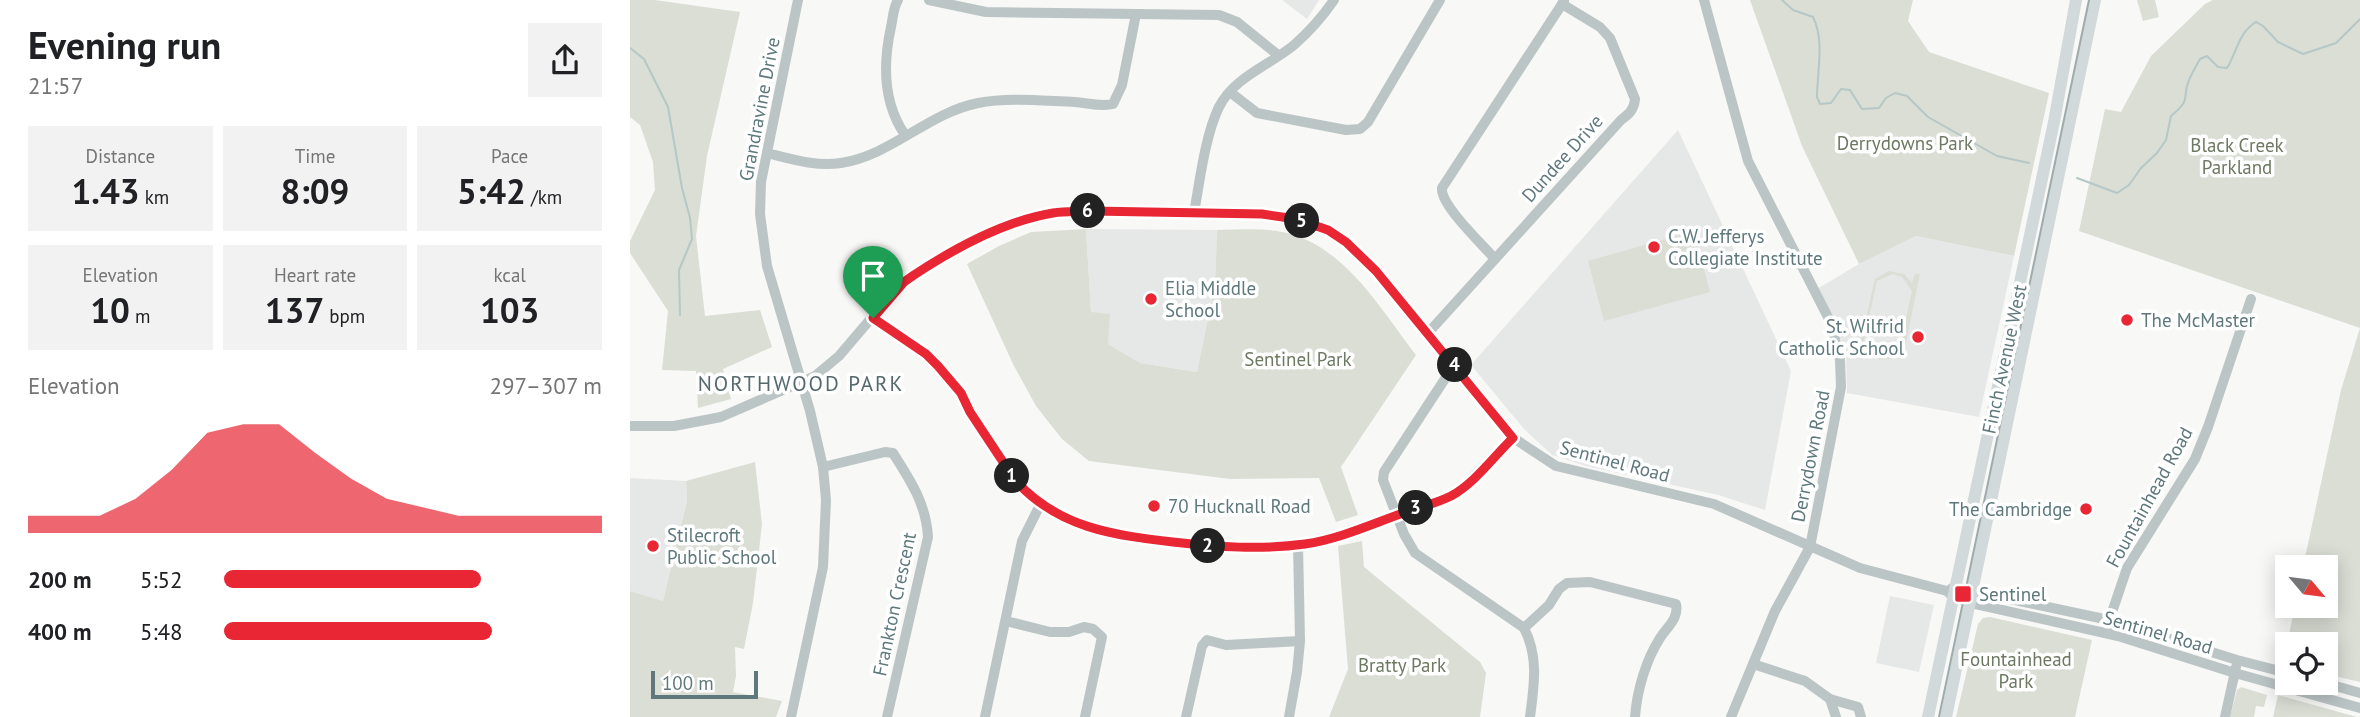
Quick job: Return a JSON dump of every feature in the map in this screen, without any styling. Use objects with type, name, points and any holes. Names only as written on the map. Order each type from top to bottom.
[{"type":"main road","name":"Finch Avenue West","points":[[1928,717],[1951,592],[2051,135],[2076,0]]},
{"type":"main road","name":"Finch Avenue West","points":[[1946,717],[2095,0]]},
{"type":"street","name":"Grandravine Drive","points":[[791,717],[823,567],[826,500],[822,467],[801,383],[769,274],[763,240],[761,182],[798,0]]},
{"type":"street","points":[[898,0],[888,40],[886,81],[888,98],[905,135]]},
{"type":"street","points":[[929,0],[986,12],[1227,16],[1278,55]]},
{"type":"street","points":[[1194,213],[1212,128],[1220,105],[1245,78],[1292,46],[1312,28],[1334,0]]},
{"type":"street","points":[[1230,92],[1257,113],[1346,130],[1360,129],[1368,122],[1440,0]]},
{"type":"street","name":"Derrydown Road","points":[[1704,0],[1748,161],[1822,304],[1837,341],[1841,376],[1839,402],[1810,547],[1774,611],[1731,717]]},
{"type":"street","points":[[1495,259],[1447,205],[1441,194],[1442,188],[1447,176],[1493,112],[1563,2]]},
{"type":"street","name":"Dundee Drive","points":[[1428,333],[1621,120],[1632,112],[1635,99],[1610,38],[1600,27],[1563,2]]},
{"type":"street","points":[[767,153],[807,163],[839,164],[863,158],[943,114],[980,103],[1000,101],[1113,104],[1122,85],[1136,14]]},
{"type":"street","name":"Sentinel Road","points":[[630,426],[695,424],[729,414],[816,376],[831,364],[904,282],[986,235],[1020,221],[1056,213],[1080,212],[1282,216],[1328,230],[1363,256],[1513,438],[1556,466],[1714,504],[1867,570],[2105,634],[2360,708]]},
{"type":"street","name":"Fountainhead Road","points":[[2105,634],[2127,568],[2195,459],[2251,299]]},
{"type":"street","points":[[873,318],[926,354],[938,366],[961,393],[970,412],[1015,480],[1041,503],[1079,524],[1122,536],[1227,548],[1298,544],[1332,537],[1456,493],[1513,438]]},
{"type":"street","points":[[1454,365],[1384,472],[1384,480],[1396,515],[1415,553],[1524,628],[1535,664],[1530,717]]},
{"type":"street","name":"Frankton Crescent","points":[[822,467],[885,452],[892,453],[918,492],[927,516],[928,537],[887,717]]},
{"type":"street","points":[[985,717],[1022,541],[1041,503]]},
{"type":"street","points":[[1289,717],[1300,641],[1298,544]]},
{"type":"street","points":[[1524,628],[1549,605],[1563,586],[1577,582],[1590,582],[1676,604],[1676,616],[1649,659],[1636,703],[1635,717]]},
{"type":"street","name":"Sentinel Road","points":[[1972,597],[2109,620],[2275,670]]},
{"type":"street","points":[[1006,621],[1050,632],[1069,632],[1084,627],[1093,629],[1102,637],[1084,717]]},
{"type":"street","points":[[1186,717],[1202,646],[1206,640],[1226,645],[1300,641]]},
{"type":"street","points":[[2225,717],[2237,660]]},
{"type":"street","points":[[1753,664],[1805,681],[1830,699],[1858,707],[1861,717]]},
{"type":"street","points":[[2338,687],[2360,693]]},
{"type":"street","points":[[1830,699],[1836,717]]},
{"type":"shaded area","points":[[1282,0],[1319,0],[1307,19]]},
{"type":"shaded area","name":"C.W. Jefferys Collegiate Institute","points":[[1678,130],[1791,371],[1765,510],[1718,495],[1586,466],[1552,455],[1524,429],[1471,365]]},
{"type":"shaded area","name":"Elia Middle School","points":[[1086,229],[1217,230],[1215,285],[1197,372],[1140,363],[1108,344],[1091,313]]},
{"type":"shaded area","name":"St. Wilfrid Catholic School","points":[[1916,236],[2014,256],[1979,417],[1847,393],[1846,354],[1817,289],[1859,264]]},
{"type":"shaded area","name":"Stilecroft Public School","points":[[630,478],[686,481],[687,501],[663,601],[630,591]]},
{"type":"shaded area","points":[[1890,596],[1934,605],[1919,672],[1876,663]]},
{"type":"green space","points":[[630,0],[655,0],[740,12],[707,156],[696,236],[705,316],[760,310],[772,347],[723,369],[731,399],[698,408],[696,371],[662,370],[668,311],[630,253],[630,241],[655,190],[653,162],[640,125],[630,117]]},
{"type":"green space","name":"Derrydowns Park","points":[[1750,0],[1913,0],[1908,21],[1929,52],[2049,93],[2014,256],[1916,236],[1859,264],[1802,146]]},
{"type":"green space","points":[[2137,0],[2155,0],[2159,17],[2143,21]]},
{"type":"green space","name":"Black Creek Parkland","points":[[2213,0],[2360,0],[2360,328],[2079,231],[2105,109],[2121,112],[2151,56],[2205,4]]},
{"type":"green space","name":"Sentinel Park","points":[[1086,229],[1091,312],[1110,314],[1108,344],[1140,363],[1197,372],[1215,285],[1217,230],[1263,230],[1291,234],[1311,242],[1347,268],[1377,302],[1416,355],[1341,467],[1358,515],[1336,522],[1319,478],[1230,479],[1089,461],[1062,439],[1036,406],[1013,364],[967,264],[1031,232]]},
{"type":"green space","points":[[1694,231],[1710,292],[1604,321],[1588,261]]},
{"type":"green space","points":[[1889,271],[1904,274],[1912,283],[1915,274],[1920,274],[1905,347],[1894,358],[1877,359],[1869,355],[1861,340],[1875,279]],"holes":[[[1893,274],[1902,277],[1912,291],[1900,347],[1894,354],[1872,353],[1864,340],[1877,281]]]},
{"type":"green space","points":[[2360,328],[2360,682],[2338,677],[2338,632],[2290,632],[2292,618],[2338,618],[2338,555],[2306,555],[2341,390]]},
{"type":"green space","points":[[755,462],[762,524],[753,603],[744,649],[735,647],[736,676],[733,692],[782,701],[776,717],[630,717],[630,591],[663,601],[687,501],[686,481]]},
{"type":"green space","name":"Bratty Park","points":[[1362,541],[1364,567],[1480,662],[1486,673],[1480,717],[1329,717],[1348,669],[1338,546]]},
{"type":"green space","name":"Fountainhead Park","points":[[1990,617],[2092,640],[2075,717],[1956,717],[1978,624],[1983,618]]},
{"type":"green space","points":[[2241,687],[2267,695],[2264,707],[2256,706],[2254,717],[2230,717],[2237,690]]},
{"type":"green space","points":[[2278,695],[2357,717],[2273,717]]},
{"type":"waterway","points":[[1782,0],[1793,10],[1813,17],[1817,26],[1820,46],[1817,97],[1820,104],[1831,103],[1841,89],[1850,90],[1862,109],[1879,108],[1886,98],[1895,93],[1907,96],[1928,117],[1997,156],[2029,163]]},
{"type":"waterway","points":[[2077,178],[2117,193],[2129,185],[2166,140],[2171,116],[2184,102],[2189,80],[2200,59],[2207,56],[2218,67],[2227,68],[2245,32],[2256,22],[2278,42],[2303,54],[2336,43],[2360,19]]},
{"type":"waterway","points":[[630,48],[644,59],[668,107],[690,218],[692,239],[679,270],[680,315]]},
{"type":"tram line","points":[[1939,717],[2089,0]]},
{"type":"place","name":"C.W. Jefferys Collegiate Institute","points":[[1654,247]]},
{"type":"place","name":"Elia Middle School","points":[[1151,299]]},
{"type":"place","name":"The McMaster","points":[[2127,320]]},
{"type":"place","name":"St. Wilfrid Catholic School","points":[[1918,337]]},
{"type":"place","name":"70 Hucknall Road","points":[[1154,506]]},
{"type":"place","name":"The Cambridge","points":[[2086,509]]},
{"type":"place","name":"Stilecroft Public School","points":[[653,546]]},
{"type":"place","name":"Sentinel","points":[[1963,594]]},
{"type":"district","name":"NORTHWOOD PARK","points":[[801,383]]},
{"type":"route","points":[[1092,211],[1282,216],[1320,226],[1363,256],[1513,438],[1456,493],[1317,542],[1247,549],[1122,536],[1079,524],[1053,511],[1024,490],[970,412],[961,393],[938,366],[926,354],[873,318],[904,282],[919,271],[996,230],[1029,218],[1092,211]]}]
